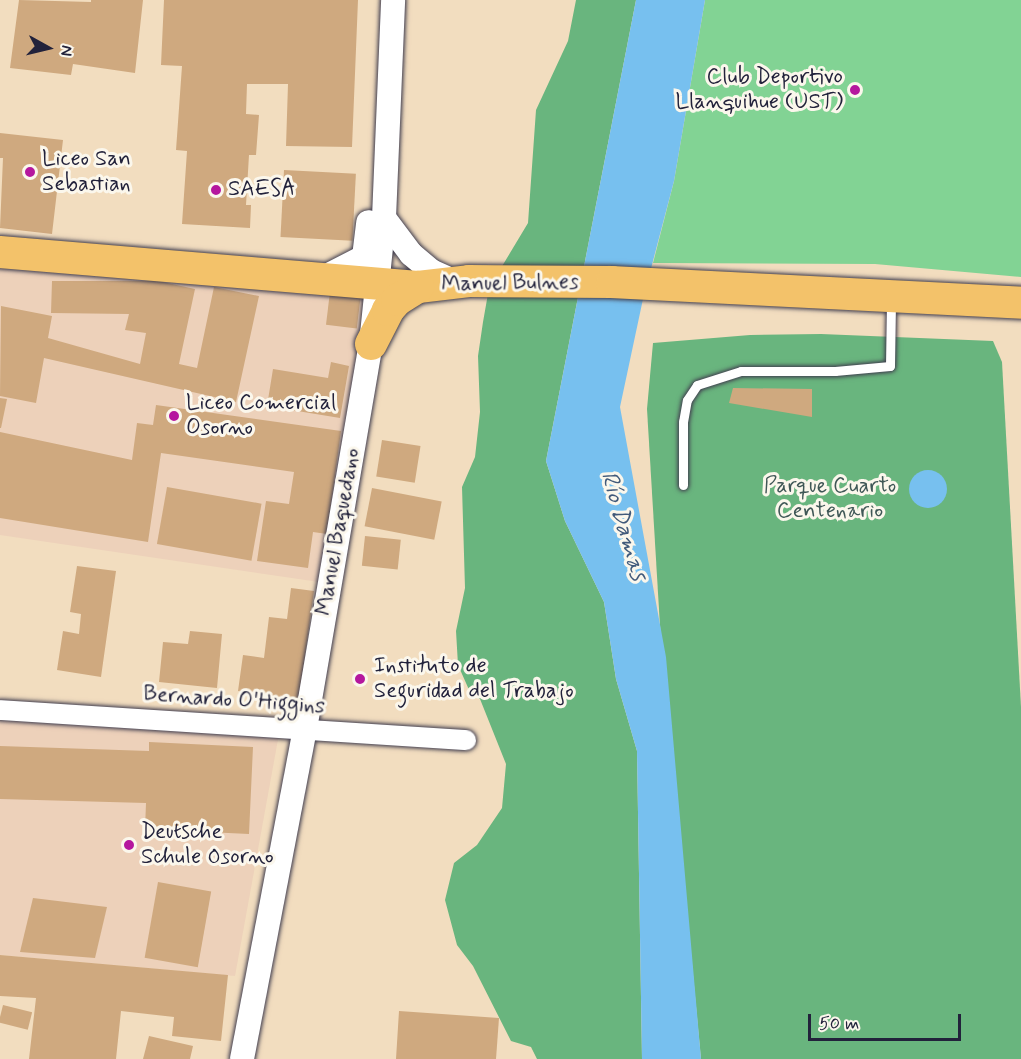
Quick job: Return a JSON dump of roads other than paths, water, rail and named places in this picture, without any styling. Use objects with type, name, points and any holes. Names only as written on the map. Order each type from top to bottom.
[{"type":"main road","name":"Manuel Bulnes","points":[[0,252],[418,287],[463,282],[612,282],[1021,303]]},
{"type":"main road","points":[[371,344],[388,310],[397,300],[418,287]]},
{"type":"street","name":"Manuel Baquedano","points":[[242,1059],[305,729],[371,344],[379,285],[383,68],[379,0]]},
{"type":"street","name":"Manuel Baquedano","points":[[383,68],[393,0]]},
{"type":"street","name":"Manuel Baquedano","points":[[323,278],[364,257],[379,211]]},
{"type":"street","points":[[379,211],[411,254],[439,276],[463,282]]},
{"type":"street","name":"Bernardo O'Higgins","points":[[0,710],[465,740]]},
{"type":"lane","points":[[683,485],[683,422],[687,400],[697,385],[741,371],[835,371],[890,366],[891,297]]},
{"type":"water","name":"Río Damas","points":[[636,0],[705,0],[674,181],[643,299],[620,407],[666,657],[701,1059],[642,1059],[637,751],[616,679],[604,602],[565,521],[546,461]]},
{"type":"water","points":[[928,470],[941,476],[947,489],[941,502],[928,508],[915,502],[909,489],[915,476]]},
{"type":"place","name":"Club Deportivo Llanquihue (UST)","points":[[855,90]]},
{"type":"place","name":"Liceo San Sebastian","points":[[30,172]]},
{"type":"place","name":"SAESA","points":[[216,190]]},
{"type":"place","name":"Liceo Comercial Osorno","points":[[174,416]]},
{"type":"place","name":"Instituto de Seguridad del Trabajo","points":[[360,679]]},
{"type":"place","name":"Deutsche Schule Osorno","points":[[129,845]]},
{"type":"park label","name":"Parque Cuarto Centenario","points":[[830,498]]}]
